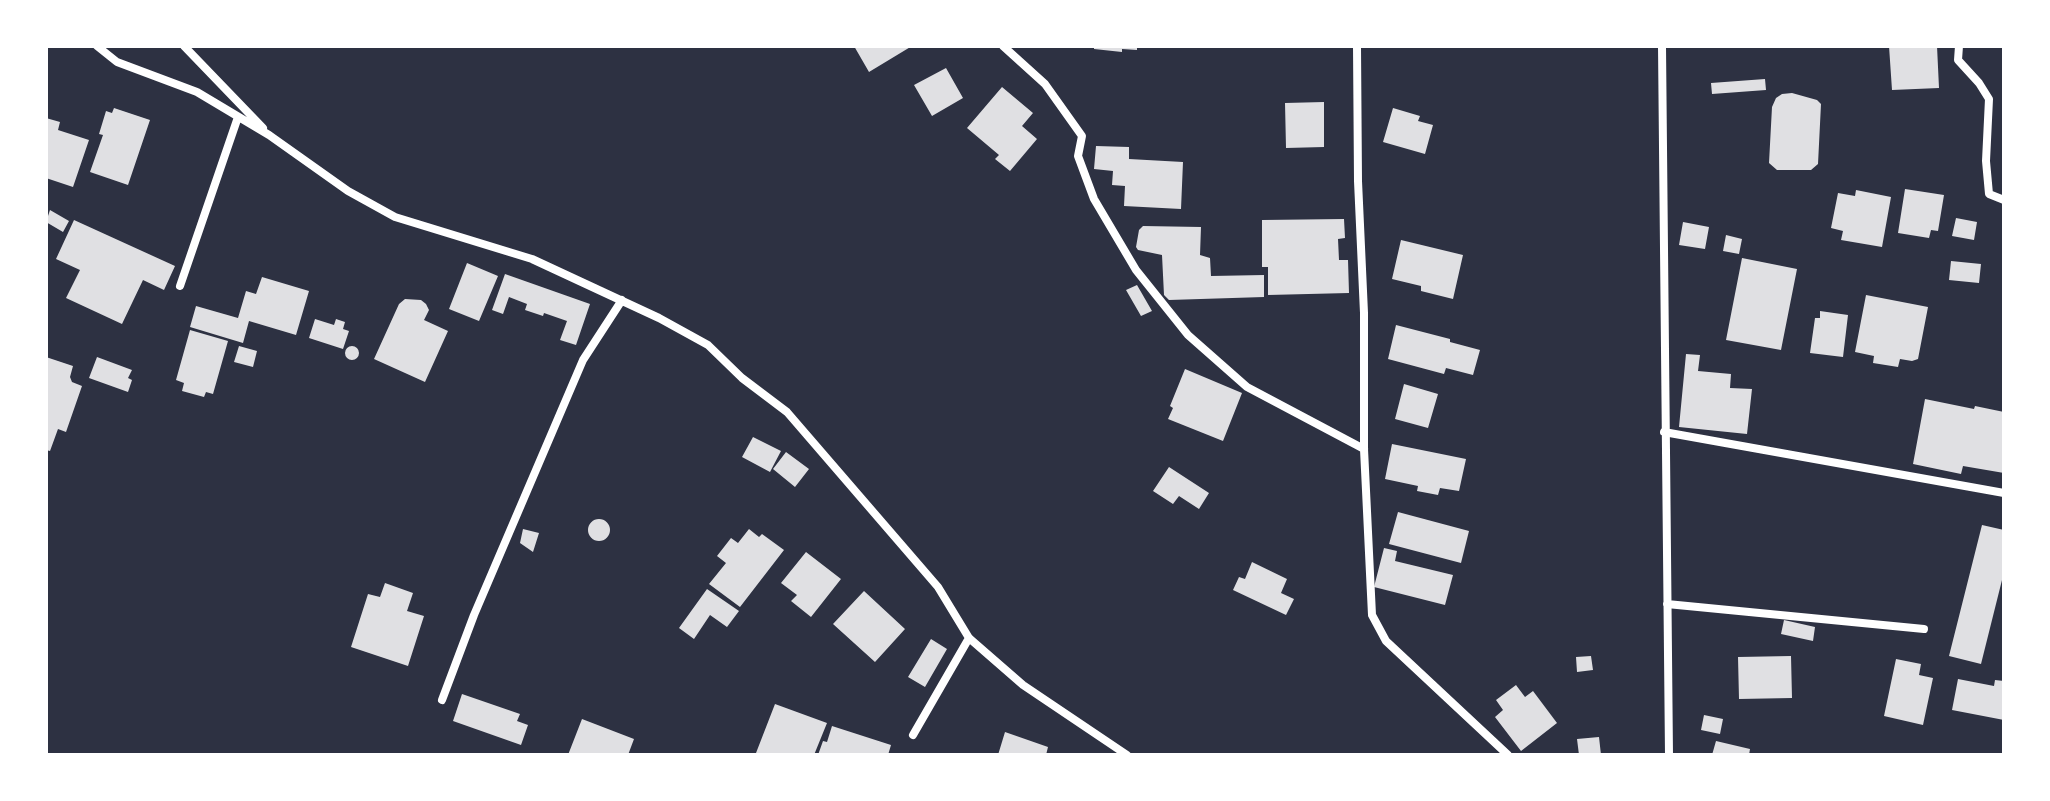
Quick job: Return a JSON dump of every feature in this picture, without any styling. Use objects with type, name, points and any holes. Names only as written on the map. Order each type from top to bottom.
[{"type":"street","points":[[97,46],[117,62],[197,92],[269,135],[348,191],[395,217],[532,259],[622,300],[708,345],[742,378],[787,412],[938,587],[969,638],[1023,685],[1127,755]]},
{"type":"street","points":[[184,46],[269,135]]},
{"type":"street","points":[[1003,46],[1045,84],[1082,136],[1078,156],[1094,199],[1136,270],[1188,335],[1247,387],[1364,449]]},
{"type":"street","points":[[1357,46],[1364,449],[1372,615],[1386,641],[1508,755]]},
{"type":"street","points":[[1662,46],[1669,755]]},
{"type":"street","points":[[1959,46],[1958,60],[1989,99],[1986,161],[1989,194],[2004,200]]},
{"type":"street","points":[[180,286],[238,117]]},
{"type":"street","points":[[442,700],[474,615],[583,360],[622,300]]},
{"type":"street","points":[[1664,432],[2004,493]]},
{"type":"street","points":[[1667,604],[1924,629]]},
{"type":"street","points":[[913,735],[969,638]]},
{"type":"building","points":[[854,46],[912,46],[869,72]]},
{"type":"building","points":[[1094,46],[1137,46],[1137,50],[1122,49],[1122,52],[1094,49]]},
{"type":"building","points":[[1889,46],[1937,46],[1939,88],[1892,90]]},
{"type":"building","points":[[946,68],[963,98],[932,116],[914,85]]},
{"type":"building","points":[[1765,79],[1766,90],[1712,94],[1711,83]]},
{"type":"building","points":[[1002,87],[1033,113],[1022,126],[1037,139],[1010,171],[995,159],[999,155],[967,128]]},
{"type":"building","points":[[1792,93],[1821,104],[1818,164],[1811,170],[1777,170],[1769,163],[1772,107],[1776,98]]},
{"type":"building","points":[[1324,102],[1324,147],[1286,148],[1285,103]]},
{"type":"building","points":[[114,108],[150,120],[128,185],[90,172],[103,135],[99,134],[106,111],[112,113]]},
{"type":"building","points":[[1393,108],[1420,116],[1418,121],[1433,125],[1425,154],[1383,142]]},
{"type":"building","points":[[46,118],[60,122],[58,130],[89,140],[73,187],[46,178]]},
{"type":"building","points":[[1096,146],[1129,147],[1129,159],[1183,162],[1181,209],[1124,206],[1125,186],[1112,185],[1113,171],[1094,169]]},
{"type":"building","points":[[1905,189],[1944,195],[1938,231],[1931,230],[1929,238],[1898,233]]},
{"type":"building","points":[[1856,190],[1891,197],[1882,247],[1841,240],[1843,231],[1831,228],[1838,193],[1855,196]]},
{"type":"building","points":[[50,210],[69,221],[63,232],[46,222]]},
{"type":"building","points":[[1956,218],[1977,222],[1974,240],[1952,236]]},
{"type":"building","points":[[1344,219],[1345,238],[1338,239],[1339,260],[1348,260],[1349,293],[1268,295],[1268,267],[1262,267],[1262,220]]},
{"type":"building","points":[[74,220],[175,266],[164,290],[143,280],[122,324],[66,298],[80,270],[56,259]]},
{"type":"building","points":[[1683,222],[1709,227],[1705,249],[1679,245]]},
{"type":"building","points":[[1143,226],[1201,227],[1200,255],[1210,258],[1211,276],[1264,275],[1264,297],[1169,300],[1164,295],[1162,255],[1136,247],[1139,230]]},
{"type":"building","points":[[1726,235],[1742,239],[1739,254],[1723,251]]},
{"type":"building","points":[[1401,240],[1463,255],[1453,299],[1392,279]]},
{"type":"building","points":[[1742,258],[1797,269],[1781,350],[1726,340]]},
{"type":"building","points":[[1951,261],[1981,264],[1979,283],[1949,280]]},
{"type":"building","points":[[467,263],[498,276],[479,321],[449,309]]},
{"type":"building","points":[[505,274],[590,304],[576,345],[560,340],[567,321],[525,310],[527,304],[509,297],[503,314],[492,310]]},
{"type":"building","points":[[262,277],[309,291],[296,335],[249,321],[243,343],[190,327],[196,306],[238,318],[246,291],[256,294]]},
{"type":"building","points":[[1137,285],[1152,311],[1141,316],[1126,290]]},
{"type":"building","points":[[1866,295],[1928,307],[1918,359],[1900,359],[1898,367],[1873,363],[1874,356],[1855,352]]},
{"type":"building","points":[[405,299],[421,300],[429,310],[424,320],[448,331],[425,382],[374,359],[399,304]]},
{"type":"building","points":[[1820,311],[1848,315],[1843,357],[1810,353],[1815,318],[1820,318]]},
{"type":"building","points":[[315,319],[334,325],[336,319],[345,322],[343,329],[349,331],[343,349],[309,338]]},
{"type":"building","points":[[1396,325],[1480,350],[1473,375],[1446,368],[1444,374],[1388,359]]},
{"type":"building","points":[[190,330],[228,341],[213,394],[206,392],[204,397],[182,391],[184,383],[176,380]]},
{"type":"building","points":[[239,346],[257,351],[253,367],[234,362]]},
{"type":"building","points":[[352,346],[359,353],[352,360],[345,353]]},
{"type":"building","points":[[1686,354],[1700,355],[1698,371],[1731,374],[1730,388],[1752,389],[1747,434],[1679,427]]},
{"type":"building","points":[[46,357],[73,366],[72,382],[82,386],[66,432],[58,429],[50,451],[46,450]]},
{"type":"building","points":[[97,357],[132,370],[128,378],[132,380],[128,392],[89,378]]},
{"type":"building","points":[[1185,369],[1242,393],[1223,441],[1168,419]]},
{"type":"building","points":[[1404,384],[1438,394],[1428,428],[1395,419]]},
{"type":"building","points":[[1925,399],[2004,412],[2004,473],[1963,466],[1961,474],[1913,464]]},
{"type":"building","points":[[753,437],[781,451],[770,472],[742,457]]},
{"type":"building","points":[[1392,444],[1466,459],[1459,491],[1440,488],[1438,495],[1417,491],[1418,486],[1385,479]]},
{"type":"building","points":[[786,452],[809,469],[795,487],[773,469]]},
{"type":"building","points":[[1169,467],[1209,493],[1199,509],[1179,496],[1173,504],[1153,491]]},
{"type":"building","points":[[1398,512],[1469,531],[1461,563],[1389,544]]},
{"type":"building","points":[[599,519],[607,522],[610,530],[607,538],[599,541],[591,538],[588,530],[591,522]]},
{"type":"building","points":[[1982,525],[2004,530],[2004,572],[1981,664],[1949,656]]},
{"type":"building","points":[[523,529],[539,533],[533,552],[520,543]]},
{"type":"building","points":[[749,529],[759,537],[762,534],[784,550],[740,607],[709,584],[726,563],[717,556],[731,538],[738,543]]},
{"type":"building","points":[[1384,548],[1397,551],[1395,561],[1453,575],[1445,605],[1374,587]]},
{"type":"building","points":[[806,552],[841,579],[811,617],[791,601],[797,595],[781,583]]},
{"type":"building","points":[[1252,562],[1287,579],[1281,593],[1294,599],[1286,615],[1233,590],[1239,577],[1245,579]]},
{"type":"building","points":[[385,583],[413,593],[407,611],[424,616],[408,666],[351,647],[368,594],[380,597]]},
{"type":"building","points":[[707,589],[739,611],[727,627],[710,615],[694,639],[679,628]]},
{"type":"building","points":[[864,591],[905,629],[875,662],[833,624]]},
{"type":"building","points":[[1784,620],[1815,627],[1813,641],[1781,634]]},
{"type":"building","points":[[931,639],[947,649],[925,687],[908,677]]},
{"type":"building","points":[[1591,656],[1593,670],[1577,672],[1576,657]]},
{"type":"building","points":[[1791,656],[1792,698],[1739,699],[1738,657]]},
{"type":"building","points":[[1896,659],[1921,664],[1919,675],[1933,678],[1923,725],[1884,716]]},
{"type":"building","points":[[1958,679],[1994,686],[1995,680],[2004,681],[2004,720],[1952,710]]},
{"type":"building","points":[[1516,685],[1525,697],[1533,691],[1557,723],[1521,751],[1495,717],[1503,710],[1496,700]]},
{"type":"building","points":[[462,694],[520,714],[517,721],[528,725],[521,745],[453,721]]},
{"type":"building","points":[[775,704],[827,723],[814,755],[756,753]]},
{"type":"building","points":[[1704,715],[1723,719],[1720,734],[1701,730]]},
{"type":"building","points":[[582,719],[634,739],[628,755],[568,755]]},
{"type":"building","points":[[832,726],[891,745],[888,755],[818,755],[823,741],[827,742]]},
{"type":"building","points":[[1005,732],[1048,747],[1046,755],[998,755]]},
{"type":"building","points":[[1599,737],[1601,755],[1579,755],[1577,739]]},
{"type":"building","points":[[1716,741],[1750,749],[1749,755],[1712,755]]}]
